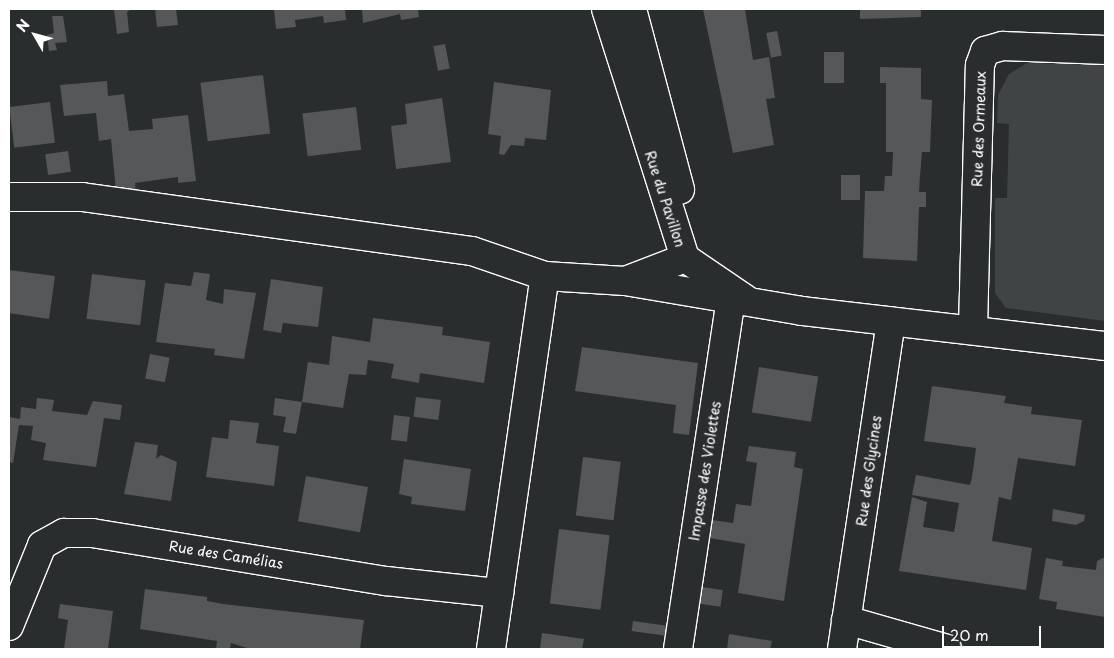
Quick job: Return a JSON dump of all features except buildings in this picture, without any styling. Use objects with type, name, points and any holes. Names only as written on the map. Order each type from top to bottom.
[{"type":"street","name":"Rue du Pavillon","points":[[606,9],[685,258]]},
{"type":"street","name":"Rue du Pavillon","points":[[632,9],[690,228],[685,258]]},
{"type":"street","name":"Rue des Ormeaux","points":[[973,328],[980,65],[985,51],[1003,46],[1105,50]]},
{"type":"street","points":[[9,197],[82,197],[472,251],[545,276],[625,281],[891,322],[973,328],[1105,346]]},
{"type":"street","points":[[625,281],[685,258],[740,299]]},
{"type":"street","points":[[491,649],[545,276]]},
{"type":"street","name":"Impasse des Violettes","points":[[678,649],[740,299]]},
{"type":"street","name":"Rue des Glycines","points":[[842,649],[891,322]]},
{"type":"street","name":"Rue des Camélias","points":[[9,626],[42,545],[64,533],[92,533],[386,581],[500,593]]},
{"type":"street","points":[[846,620],[947,649]]},
{"type":"shaded area","points":[[1027,63],[1105,65],[1105,321],[1006,308],[995,293],[995,198],[1007,198],[1009,124],[997,123],[998,95],[1009,74]]}]
